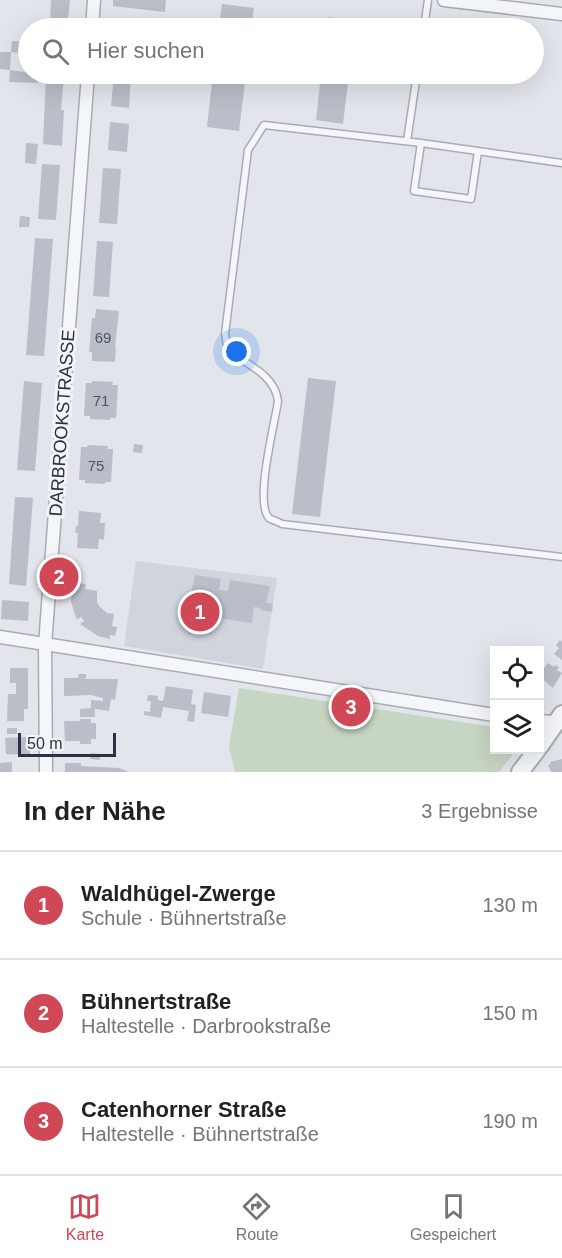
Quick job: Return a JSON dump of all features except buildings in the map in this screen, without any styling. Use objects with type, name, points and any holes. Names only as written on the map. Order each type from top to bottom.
[{"type":"street","points":[[93,18],[94,0]]},
{"type":"street","points":[[444,0],[562,14]]},
{"type":"street","name":"DARBROOKSTRASSE","points":[[46,772],[45,645],[87,84]]},
{"type":"street","points":[[0,637],[490,714]]},
{"type":"street","points":[[544,721],[560,720]]},
{"type":"street","points":[[544,741],[560,720]]},
{"type":"street","points":[[519,772],[534,754]]},
{"type":"lane","points":[[425,18],[428,0]]},
{"type":"lane","points":[[408,141],[416,84]]},
{"type":"lane","points":[[562,163],[408,141],[264,125],[248,150],[225,334],[228,351],[263,375],[277,390],[278,401],[263,487],[263,505],[269,517],[282,524],[562,557]]},
{"type":"lane","points":[[421,143],[414,192],[471,199],[478,151]]},
{"type":"shaded area","points":[[136,561],[277,578],[263,669],[124,646]]},
{"type":"green space","points":[[239,688],[490,726],[490,754],[513,754],[499,772],[235,772],[229,747]]},
{"type":"place","name":"Bühnertstraße","points":[[59,577]]},
{"type":"place","name":"Waldhügel-Zwerge","points":[[200,612]]},
{"type":"place","name":"Catenhorner Straße","points":[[351,707]]}]
